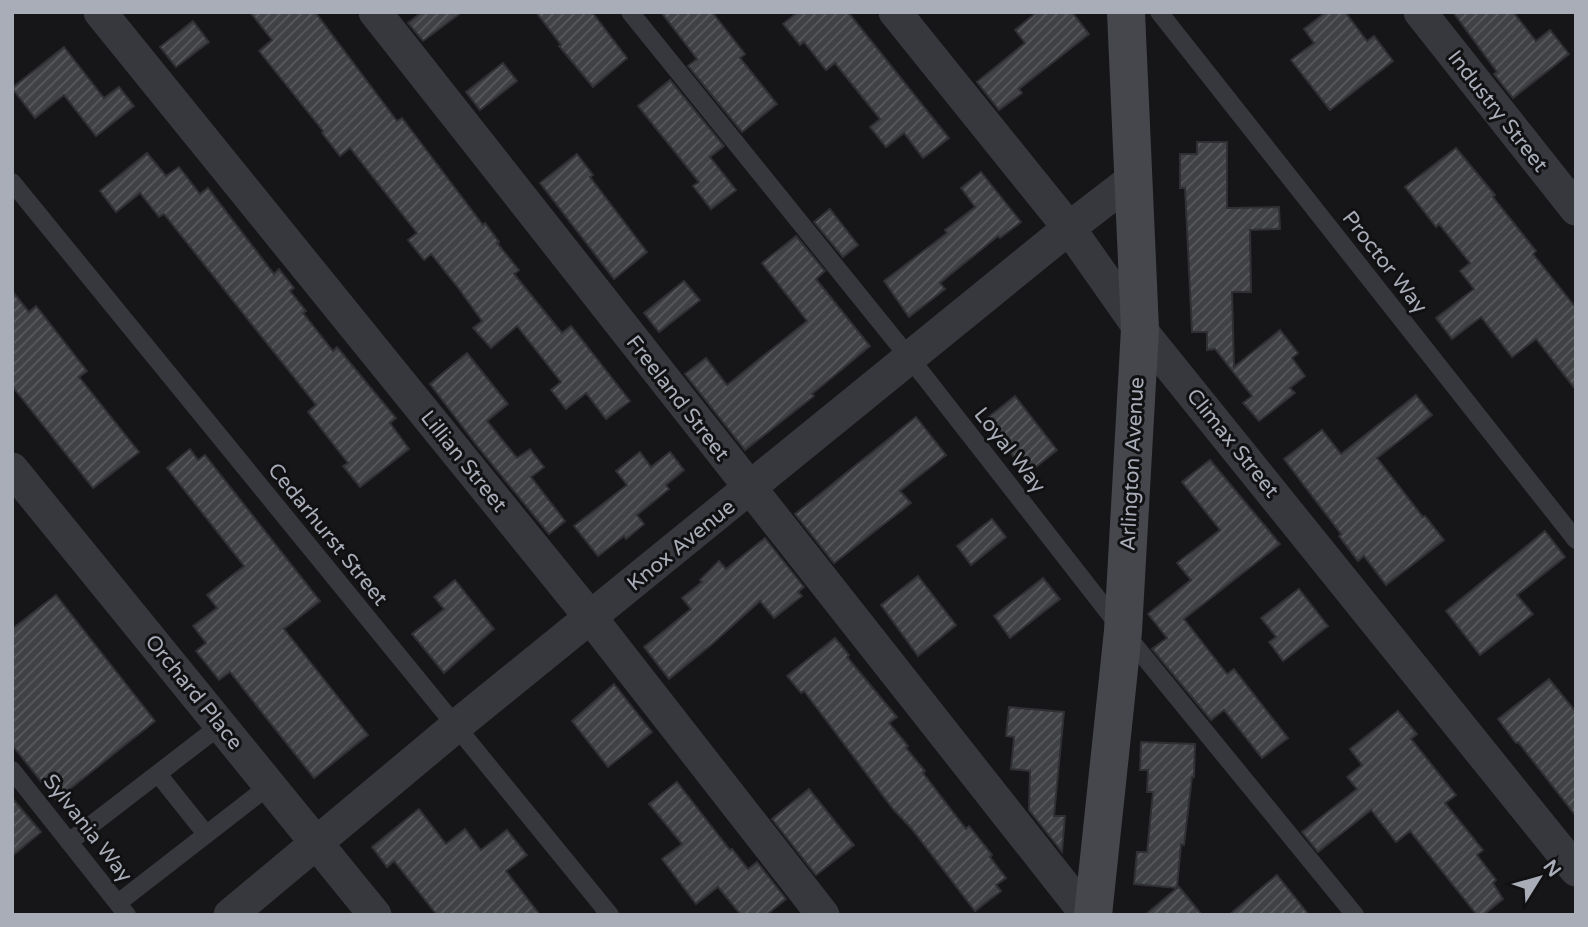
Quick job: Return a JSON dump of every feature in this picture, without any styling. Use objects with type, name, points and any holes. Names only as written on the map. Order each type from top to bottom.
[{"type":"main road","name":"Arlington Avenue","points":[[1093,915],[1123,631],[1140,329],[1126,12]]},
{"type":"street","name":"Lillian Street","points":[[100,12],[592,618],[822,915]]},
{"type":"street","name":"Freeland Street","points":[[375,12],[1087,915]]},
{"type":"street","name":"Climax Street","points":[[895,12],[1069,228],[1140,329],[1576,870]]},
{"type":"street","name":"Industry Street","points":[[1420,12],[1576,209]]},
{"type":"street","name":"Knox Avenue","points":[[230,915],[455,727],[1069,228],[1135,178]]},
{"type":"street","name":"Orchard Place","points":[[12,469],[375,915]]},
{"type":"lane","name":"Loyal Way","points":[[630,12],[1123,631],[1355,915]]},
{"type":"lane","name":"Proctor Way","points":[[1159,12],[1576,540]]},
{"type":"lane","name":"Cedarhurst Street","points":[[12,182],[610,915]]},
{"type":"lane","points":[[69,842],[221,725]]},
{"type":"lane","name":"Sylvania Way","points":[[12,770],[123,909]]},
{"type":"lane","points":[[158,774],[206,834]]},
{"type":"lane","points":[[123,909],[206,834],[270,785]]},
{"type":"building","points":[[250,12],[315,12],[397,121],[402,118],[483,225],[485,223],[519,270],[514,274],[562,333],[571,326],[630,401],[606,419],[586,393],[566,409],[551,390],[561,382],[517,326],[491,348],[473,328],[482,321],[459,289],[431,254],[424,260],[408,240],[417,233],[350,148],[340,156],[259,51],[272,40]]},
{"type":"building","points":[[422,12],[462,12],[423,41],[408,23]]},
{"type":"building","points":[[536,12],[592,12],[627,58],[593,87],[559,46],[561,45]]},
{"type":"building","points":[[661,12],[712,12],[745,54],[740,58],[777,104],[742,132],[688,66],[697,59]]},
{"type":"building","points":[[798,12],[848,12],[949,138],[923,158],[904,133],[886,147],[870,127],[880,119],[835,63],[826,70],[804,42],[800,45],[783,24]]},
{"type":"building","points":[[1037,12],[1072,12],[1089,34],[1019,89],[1022,93],[999,110],[977,82],[1025,43],[1015,30]]},
{"type":"building","points":[[1326,12],[1345,12],[1367,41],[1374,36],[1393,61],[1330,110],[1291,60],[1314,43],[1304,29]]},
{"type":"building","points":[[1453,12],[1513,12],[1536,41],[1550,30],[1569,54],[1513,98]]},
{"type":"building","points":[[193,21],[209,42],[176,67],[160,47]]},
{"type":"building","points":[[64,47],[104,98],[119,87],[134,106],[96,136],[64,95],[35,118],[12,88]]},
{"type":"building","points":[[503,63],[517,81],[480,110],[466,92]]},
{"type":"building","points":[[670,80],[724,146],[710,157],[736,190],[711,209],[693,186],[699,182],[638,106]]},
{"type":"building","points":[[1197,142],[1227,142],[1227,208],[1279,207],[1280,229],[1250,230],[1251,292],[1232,292],[1234,367],[1280,330],[1298,353],[1292,358],[1305,376],[1290,388],[1295,393],[1259,421],[1243,403],[1252,396],[1215,349],[1207,350],[1207,332],[1192,332],[1185,188],[1180,188],[1180,154],[1197,154]]},
{"type":"building","points":[[1456,148],[1495,195],[1493,197],[1536,251],[1533,254],[1576,308],[1576,390],[1536,339],[1512,357],[1481,317],[1452,339],[1436,318],[1474,289],[1460,271],[1470,263],[1439,224],[1436,227],[1405,187]]},
{"type":"building","points":[[147,153],[166,176],[179,167],[200,194],[208,188],[274,274],[279,269],[294,288],[290,291],[306,311],[303,313],[333,351],[337,347],[396,418],[390,423],[409,449],[360,487],[343,466],[348,463],[308,412],[316,405],[164,214],[159,217],[140,193],[116,212],[100,191]]},
{"type":"building","points":[[577,154],[593,175],[590,177],[647,252],[614,279],[540,183]]},
{"type":"building","points":[[981,172],[1021,222],[1000,238],[998,236],[940,283],[945,289],[909,317],[884,281],[947,233],[945,230],[975,207],[961,188]]},
{"type":"building","points":[[830,209],[858,245],[843,257],[814,222]]},
{"type":"building","points":[[796,236],[825,271],[816,279],[870,346],[812,394],[814,396],[745,450],[685,374],[706,358],[727,385],[807,321],[762,263]]},
{"type":"building","points":[[684,281],[700,300],[659,332],[644,313]]},
{"type":"building","points":[[12,291],[29,312],[36,306],[87,371],[79,377],[139,452],[93,488],[12,386]]},
{"type":"building","points":[[467,353],[508,404],[487,421],[517,458],[530,449],[544,467],[531,477],[565,521],[549,534],[430,384]]},
{"type":"building","points":[[1416,395],[1432,415],[1377,458],[1444,540],[1386,585],[1364,556],[1358,561],[1284,459],[1322,430],[1341,454]]},
{"type":"building","points":[[1015,396],[1057,450],[1027,474],[985,420]]},
{"type":"building","points":[[916,417],[946,455],[900,491],[911,503],[834,563],[795,514]]},
{"type":"building","points":[[190,449],[198,460],[205,455],[320,601],[284,629],[368,735],[314,778],[230,672],[219,680],[196,651],[206,643],[193,626],[217,608],[207,595],[244,566],[167,468]]},
{"type":"building","points":[[640,452],[651,467],[670,452],[684,470],[666,485],[669,489],[637,515],[644,524],[598,556],[574,526],[627,485],[616,471]]},
{"type":"building","points":[[1210,460],[1280,544],[1184,619],[1227,674],[1234,669],[1288,738],[1262,758],[1224,710],[1211,720],[1152,649],[1167,638],[1148,614],[1191,580],[1177,563],[1220,530],[1182,482]]},
{"type":"building","points":[[992,519],[1006,537],[971,565],[957,546]]},
{"type":"building","points":[[1545,531],[1565,557],[1517,595],[1533,614],[1480,655],[1446,611]]},
{"type":"building","points":[[765,538],[804,587],[798,592],[802,596],[774,618],[760,601],[669,679],[644,647],[691,609],[682,598],[702,582],[700,580],[719,561],[726,569]]},
{"type":"building","points":[[918,576],[956,625],[918,656],[881,605]]},
{"type":"building","points":[[1043,578],[1060,599],[1010,638],[994,616]]},
{"type":"building","points":[[455,580],[494,629],[444,673],[412,634],[444,609],[434,597]]},
{"type":"building","points":[[1299,589],[1328,626],[1283,661],[1269,642],[1276,637],[1261,618]]},
{"type":"building","points":[[56,595],[155,721],[56,800],[12,745],[12,629]]},
{"type":"building","points":[[835,638],[849,655],[847,657],[897,717],[889,723],[925,771],[923,773],[966,829],[969,826],[992,855],[990,857],[1006,878],[996,885],[1001,891],[975,911],[911,828],[893,809],[804,691],[801,693],[787,676]]},
{"type":"building","points":[[1549,679],[1576,712],[1576,816],[1498,719]]},
{"type":"building","points":[[614,684],[652,732],[608,767],[572,721]]},
{"type":"building","points":[[1009,707],[1064,712],[1054,816],[1065,816],[1062,852],[1029,810],[1030,771],[1011,769],[1014,737],[1006,736]]},
{"type":"building","points":[[1398,711],[1417,734],[1411,739],[1456,795],[1445,803],[1483,850],[1477,855],[1496,880],[1493,883],[1503,899],[1483,915],[1477,915],[1410,831],[1396,842],[1371,810],[1318,852],[1302,832],[1357,789],[1347,777],[1362,765],[1350,749]]},
{"type":"building","points":[[1141,742],[1195,744],[1194,777],[1184,845],[1181,844],[1177,888],[1134,884],[1137,852],[1147,852],[1153,792],[1147,792],[1148,770],[1140,770]]},
{"type":"building","points":[[677,782],[730,850],[732,849],[748,869],[757,862],[786,899],[766,915],[741,915],[718,887],[696,904],[662,859],[682,844],[649,804]]},
{"type":"building","points":[[809,789],[854,845],[816,875],[772,819]]},
{"type":"building","points":[[12,798],[41,832],[12,856]]},
{"type":"building","points":[[419,809],[446,844],[465,829],[481,850],[507,830],[527,855],[506,871],[540,915],[437,915],[394,861],[387,867],[372,847]]},
{"type":"building","points":[[1277,875],[1309,915],[1229,915]]},
{"type":"building","points":[[1179,887],[1202,915],[1145,915],[1177,888]]}]
